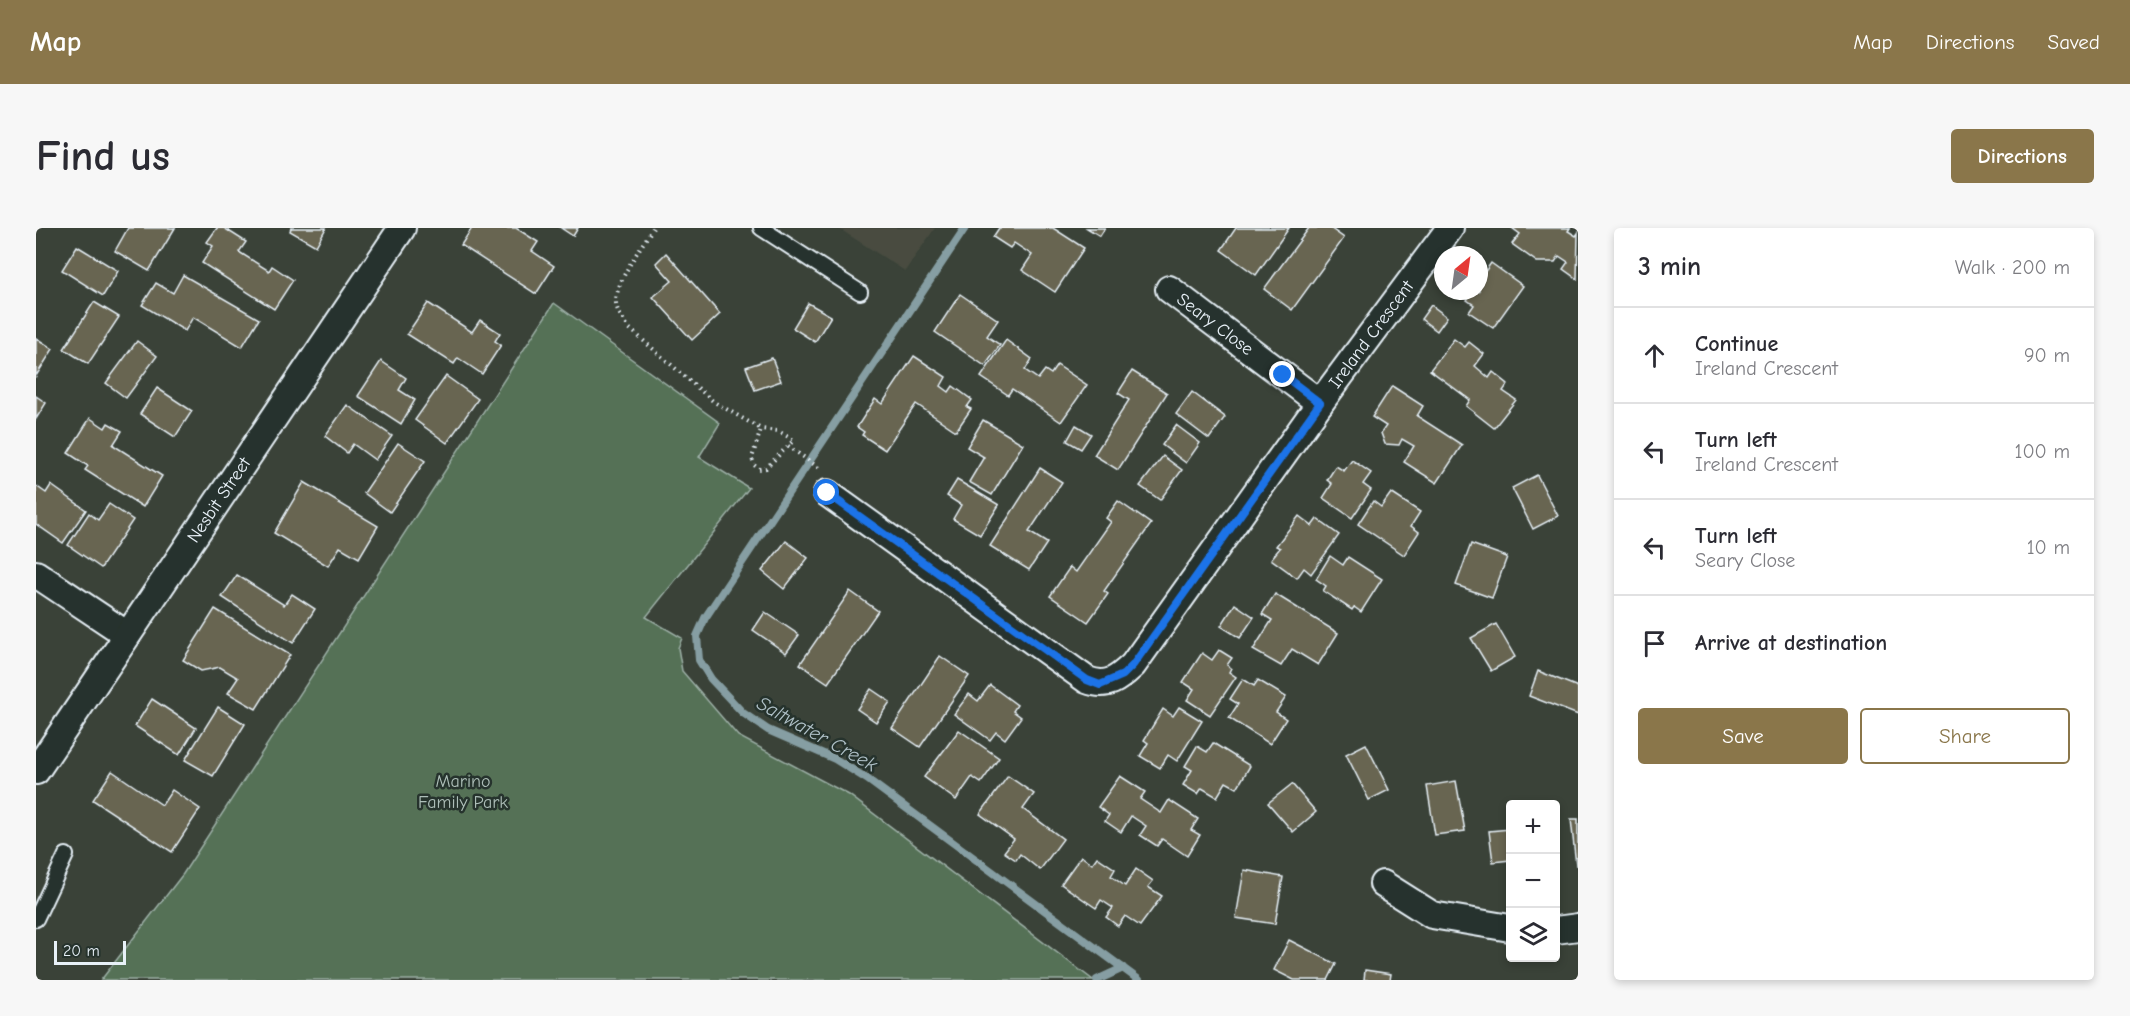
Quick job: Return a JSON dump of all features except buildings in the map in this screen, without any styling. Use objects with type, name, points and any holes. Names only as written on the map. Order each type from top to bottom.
[{"type":"street","name":"Nesbit Street","points":[[36,771],[126,634],[402,228]]},
{"type":"street","name":"Ireland Crescent","points":[[824,481],[1087,680],[1100,685],[1123,675],[1133,665],[1320,403],[1450,228]]},
{"type":"street","name":"Seary Close","points":[[1169,290],[1320,403]]},
{"type":"street","points":[[36,574],[126,634]]},
{"type":"street","points":[[1383,884],[1432,915],[1506,927]]},
{"type":"street","points":[[1560,929],[1578,927]]},
{"type":"lane","points":[[761,228],[860,292]]},
{"type":"lane","points":[[36,919],[66,855]]},
{"type":"path","points":[[653,228],[620,283],[616,302],[619,314],[629,328],[714,402],[760,429],[778,430],[794,440],[766,468],[759,469],[754,465],[752,458],[760,429]]},
{"type":"path","points":[[788,446],[824,481]]},
{"type":"shaded area","points":[[838,228],[935,228],[905,271]]},
{"type":"green space","name":"Marino Family Park","points":[[554,303],[720,423],[699,457],[749,488],[646,617],[682,638],[678,648],[682,671],[738,736],[849,795],[1093,980],[101,980],[183,874]]},
{"type":"waterway","name":"Saltwater Creek","points":[[965,228],[705,618],[697,636],[699,660],[711,679],[743,713],[768,730],[835,759],[867,779],[1139,980]]},
{"type":"waterway","points":[[1097,980],[1123,968]]},
{"type":"route","points":[[827,493],[1087,680],[1100,685],[1123,675],[1133,665],[1320,403],[1283,375]]}]
